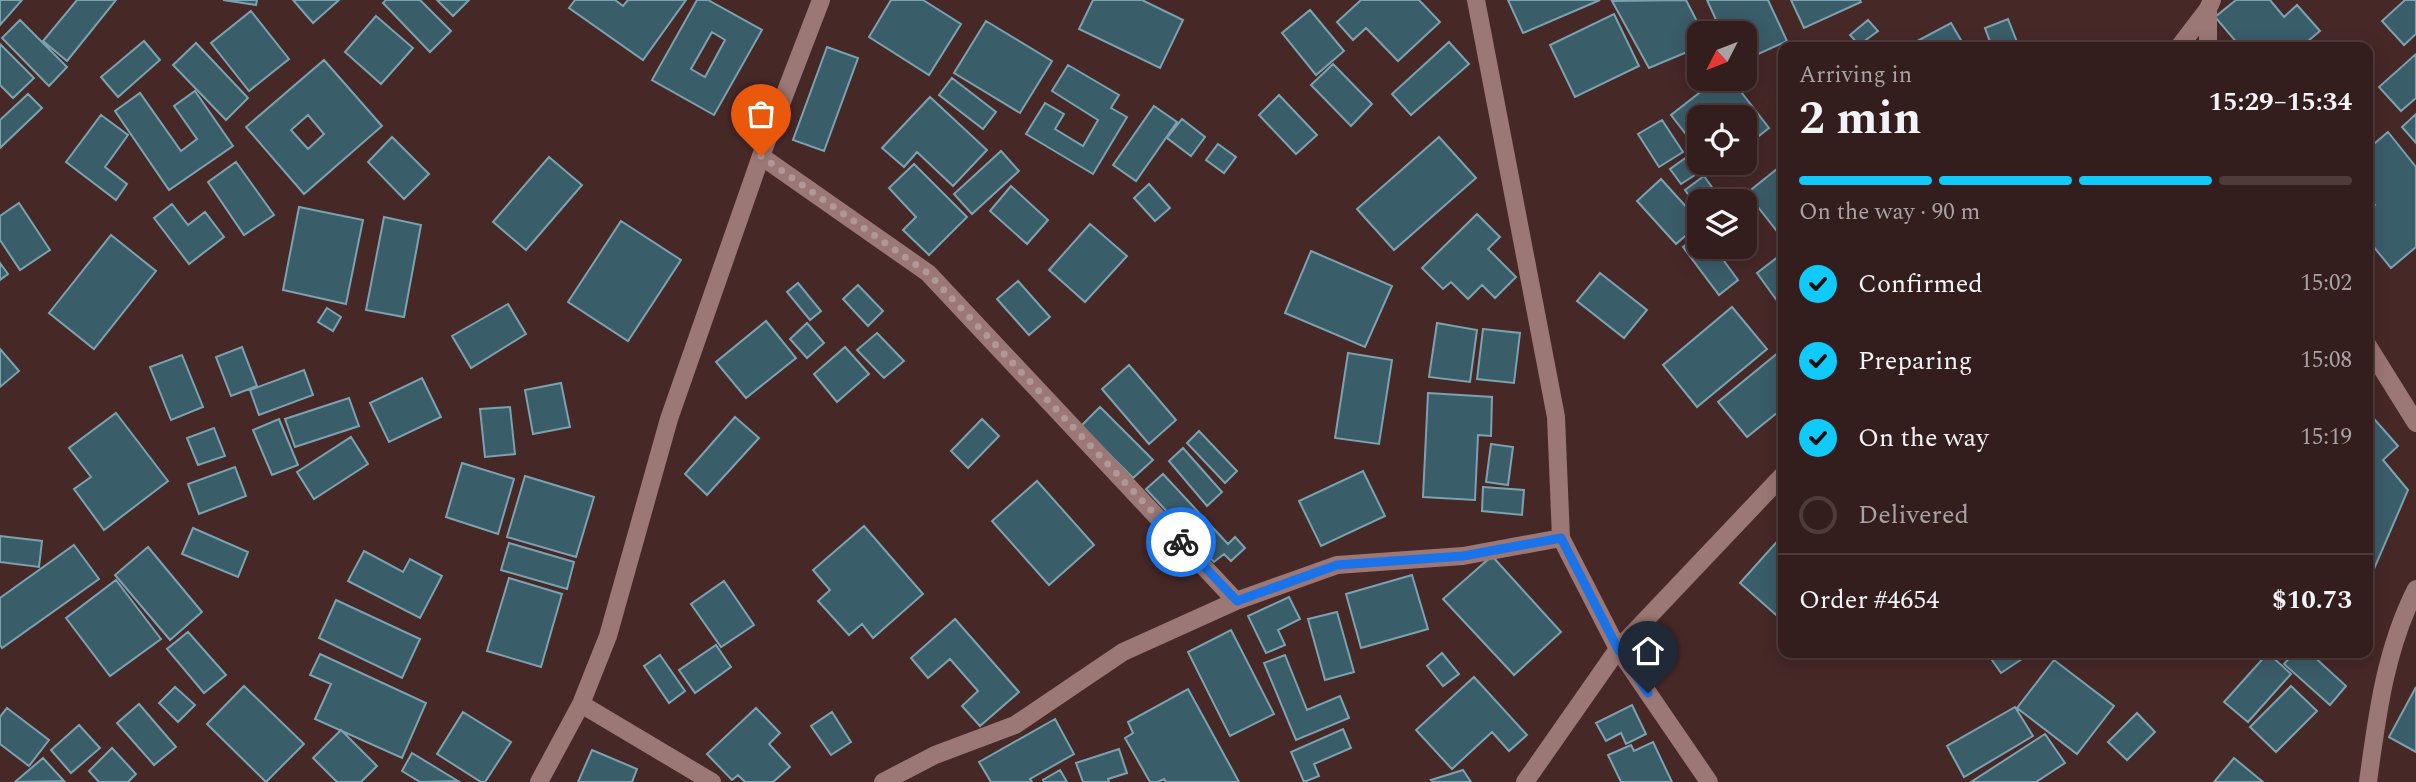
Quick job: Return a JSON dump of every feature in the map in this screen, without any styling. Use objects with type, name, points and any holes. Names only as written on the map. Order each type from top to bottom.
[{"type":"street","points":[[539,782],[581,704],[608,635],[669,419],[761,156],[821,0]]},
{"type":"street","points":[[1476,0],[1556,418],[1561,538],[1618,649],[1709,782]]},
{"type":"street","points":[[2183,42],[2210,5]]},
{"type":"street","points":[[2208,42],[2210,5]]},
{"type":"street","points":[[761,156],[928,273],[1237,601]]},
{"type":"street","points":[[2373,354],[2416,423]]},
{"type":"street","points":[[1525,782],[1618,649],[1778,480]]},
{"type":"street","points":[[883,782],[934,755],[1015,725],[1123,652],[1237,601],[1337,565],[1463,556],[1561,538]]},
{"type":"street","points":[[2368,782],[2377,714],[2391,651],[2416,589]]},
{"type":"street","points":[[581,704],[712,782]]},
{"type":"building","points":[[0,0],[22,0],[0,25]]},
{"type":"building","points":[[77,0],[116,0],[67,61],[43,41]]},
{"type":"building","points":[[223,0],[257,0],[256,5]]},
{"type":"building","points":[[293,0],[339,0],[313,23]]},
{"type":"building","points":[[386,0],[420,0],[451,31],[430,52],[383,3]]},
{"type":"building","points":[[437,0],[469,0],[453,16]]},
{"type":"building","points":[[575,0],[615,0],[623,6],[628,0],[686,0],[643,60],[569,8]]},
{"type":"building","points":[[697,0],[708,0],[762,30],[714,115],[652,80]],"holes":[[[712,32],[725,40],[705,77],[691,69]]]},
{"type":"building","points":[[891,0],[923,0],[961,24],[929,75],[869,37]]},
{"type":"building","points":[[1093,0],[1142,0],[1183,20],[1160,68],[1079,29]]},
{"type":"building","points":[[1361,0],[1419,0],[1440,22],[1398,61],[1366,28],[1353,40],[1337,22]]},
{"type":"building","points":[[1508,0],[1600,0],[1523,33]]},
{"type":"building","points":[[1686,0],[1697,21],[1687,21],[1687,52],[1649,68],[1612,1]]},
{"type":"building","points":[[1707,0],[1768,0],[1787,41],[1778,42],[1778,45],[1757,55],[1757,21],[1717,21]]},
{"type":"building","points":[[1791,0],[1860,0],[1861,2],[1804,28]]},
{"type":"building","points":[[2236,0],[2270,0],[2284,17],[2297,5],[2320,31],[2307,42],[2236,42],[2215,17]]},
{"type":"building","points":[[2405,0],[2416,0],[2416,34],[2404,45],[2382,21]]},
{"type":"building","points":[[1310,10],[1344,51],[1316,75],[1282,33]]},
{"type":"building","points":[[251,11],[289,59],[249,91],[211,43]]},
{"type":"building","points":[[1614,14],[1639,66],[1575,97],[1550,45]]},
{"type":"building","points":[[376,16],[413,48],[381,84],[345,52]]},
{"type":"building","points":[[2008,19],[2017,42],[1990,42],[1985,28]]},
{"type":"building","points":[[20,20],[67,67],[49,86],[2,38]]},
{"type":"building","points":[[1868,20],[1878,31],[1863,42],[1856,42],[1850,35]]},
{"type":"building","points":[[986,21],[1052,61],[1020,113],[954,73]]},
{"type":"building","points":[[1951,23],[1962,42],[1915,42]]},
{"type":"building","points":[[144,41],[160,60],[118,97],[101,77]]},
{"type":"building","points":[[1449,42],[1469,64],[1411,115],[1392,94]]},
{"type":"building","points":[[196,43],[248,98],[226,120],[173,65]]},
{"type":"building","points":[[0,44],[34,78],[13,98],[0,85]]},
{"type":"building","points":[[827,47],[858,58],[824,151],[793,140]]},
{"type":"building","points":[[2416,54],[2416,98],[2401,111],[2379,87]]},
{"type":"building","points":[[324,60],[382,126],[304,194],[246,127]],"holes":[[[308,115],[324,134],[308,149],[291,130]]]},
{"type":"building","points":[[1333,64],[1372,104],[1351,126],[1311,85]]},
{"type":"building","points":[[1068,65],[1119,95],[1111,108],[1127,117],[1093,174],[1026,134],[1045,103],[1064,114],[1055,129],[1083,146],[1098,120],[1052,91]]},
{"type":"building","points":[[952,78],[996,112],[983,129],[939,95]]},
{"type":"building","points":[[195,91],[233,146],[169,190],[115,111],[140,93],[181,151],[197,139],[174,106]]},
{"type":"building","points":[[1702,91],[1740,91],[1751,105],[1687,105],[1687,136],[1671,115]]},
{"type":"building","points":[[28,94],[42,108],[0,148],[0,120]]},
{"type":"building","points":[[1279,95],[1317,135],[1296,154],[1259,115]]},
{"type":"building","points":[[930,97],[987,150],[953,186],[917,152],[904,167],[882,148]]},
{"type":"building","points":[[1154,106],[1177,122],[1136,181],[1113,165]]},
{"type":"building","points":[[1757,113],[1769,128],[1757,138]]},
{"type":"building","points":[[2416,114],[2416,143],[2402,127]]},
{"type":"building","points":[[101,115],[128,135],[105,167],[127,184],[116,200],[66,162]]},
{"type":"building","points":[[1182,119],[1205,137],[1191,156],[1167,138]]},
{"type":"building","points":[[1662,120],[1683,152],[1659,167],[1638,134]]},
{"type":"building","points":[[2388,132],[2416,167],[2416,247],[2391,268],[2373,246],[2373,145]]},
{"type":"building","points":[[392,137],[429,174],[404,199],[368,162]]},
{"type":"building","points":[[1439,137],[1476,178],[1394,250],[1357,209]]},
{"type":"building","points":[[1218,144],[1236,157],[1224,173],[1206,160]]},
{"type":"building","points":[[1001,151],[1019,171],[972,214],[954,194]]},
{"type":"building","points":[[549,157],[582,185],[526,250],[493,222]]},
{"type":"building","points":[[1687,157],[1687,175],[1695,175],[1681,184],[1670,169]]},
{"type":"building","points":[[236,162],[274,215],[244,235],[208,182]]},
{"type":"building","points":[[914,164],[967,217],[929,255],[903,230],[916,217],[889,188]]},
{"type":"building","points":[[1778,168],[1778,233],[1757,206],[1757,189],[1752,189]]},
{"type":"building","points":[[1704,176],[1713,189],[1687,189],[1687,193],[1685,190]]},
{"type":"building","points":[[1661,179],[1687,208],[1687,234],[1676,244],[1637,201]]},
{"type":"building","points":[[1149,184],[1170,208],[1155,221],[1134,198]]},
{"type":"building","points":[[1011,186],[1048,220],[1027,244],[990,211]]},
{"type":"building","points":[[19,203],[50,250],[20,270],[0,240],[0,216]]},
{"type":"building","points":[[172,204],[188,225],[205,212],[224,237],[189,264],[154,218]]},
{"type":"building","points":[[299,207],[363,220],[346,304],[283,290]]},
{"type":"building","points":[[1477,214],[1500,237],[1488,249],[1516,277],[1495,298],[1482,285],[1468,299],[1451,282],[1443,289],[1422,268]]},
{"type":"building","points":[[384,217],[421,225],[404,317],[366,310]]},
{"type":"building","points":[[621,221],[681,260],[628,341],[568,302]]},
{"type":"building","points":[[1090,224],[1127,256],[1085,302],[1049,270]]},
{"type":"building","points":[[111,235],[156,271],[94,349],[49,313]]},
{"type":"building","points":[[1311,251],[1392,286],[1365,347],[1285,313]]},
{"type":"building","points":[[1778,257],[1778,302],[1757,273]]},
{"type":"building","points":[[1692,259],[1726,259],[1724,261],[1738,280],[1719,295]]},
{"type":"building","points":[[0,263],[8,274],[0,280]]},
{"type":"building","points":[[1600,273],[1647,310],[1624,338],[1577,301]]},
{"type":"building","points":[[1018,281],[1050,317],[1029,335],[997,299]]},
{"type":"building","points":[[798,283],[821,311],[810,320],[787,292]]},
{"type":"building","points":[[858,285],[883,311],[868,326],[843,299]]},
{"type":"building","points":[[508,304],[526,334],[471,368],[452,336]]},
{"type":"building","points":[[1732,307],[1767,349],[1697,407],[1663,365]]},
{"type":"building","points":[[327,308],[341,317],[333,331],[318,322]]},
{"type":"building","points":[[766,321],[796,358],[746,398],[716,362]]},
{"type":"building","points":[[807,323],[824,343],[807,358],[790,339]]},
{"type":"building","points":[[1437,323],[1477,330],[1470,382],[1429,377]]},
{"type":"building","points":[[1483,329],[1520,333],[1514,383],[1477,379]]},
{"type":"building","points":[[877,333],[904,361],[884,378],[857,350]]},
{"type":"building","points":[[242,347],[257,386],[231,396],[216,357]]},
{"type":"building","points":[[845,347],[869,374],[837,402],[814,374]]},
{"type":"building","points":[[0,349],[19,371],[0,387]]},
{"type":"building","points":[[1348,353],[1392,360],[1379,444],[1335,438]]},
{"type":"building","points":[[1778,353],[1778,412],[1747,437],[1718,402]]},
{"type":"building","points":[[182,355],[203,407],[171,420],[150,367]]},
{"type":"building","points":[[1129,365],[1176,420],[1149,444],[1102,389]]},
{"type":"building","points":[[304,370],[313,395],[259,415],[250,390]]},
{"type":"building","points":[[422,378],[441,417],[389,442],[370,403]]},
{"type":"building","points":[[561,383],[570,427],[533,434],[525,390]]},
{"type":"building","points":[[1428,393],[1492,397],[1491,436],[1478,435],[1475,500],[1423,497]]},
{"type":"building","points":[[349,398],[359,426],[295,447],[285,419]]},
{"type":"building","points":[[510,407],[515,454],[485,457],[480,409]]},
{"type":"building","points":[[1100,407],[1153,460],[1133,478],[1081,426]]},
{"type":"building","points":[[116,413],[168,481],[104,530],[74,489],[91,477],[69,448]]},
{"type":"building","points":[[735,417],[759,438],[707,495],[685,474]]},
{"type":"building","points":[[2373,418],[2398,446],[2383,460],[2408,490],[2374,569]]},
{"type":"building","points":[[279,419],[298,465],[272,475],[253,430]]},
{"type":"building","points":[[982,419],[999,436],[968,468],[951,451]]},
{"type":"building","points":[[214,428],[225,456],[198,465],[187,438]]},
{"type":"building","points":[[1199,431],[1237,471],[1225,483],[1187,443]]},
{"type":"building","points":[[351,437],[368,464],[314,499],[297,472]]},
{"type":"building","points":[[1491,444],[1513,447],[1508,485],[1486,482]]},
{"type":"building","points":[[1183,448],[1222,492],[1207,506],[1169,461]]},
{"type":"building","points":[[462,463],[514,479],[498,534],[446,517]]},
{"type":"building","points":[[235,467],[246,496],[199,514],[188,484]]},
{"type":"building","points":[[1363,471],[1385,516],[1321,546],[1299,501]]},
{"type":"building","points":[[1163,474],[1228,544],[1235,537],[1245,548],[1231,561],[1224,554],[1214,562],[1146,489]]},
{"type":"building","points":[[525,476],[594,497],[576,557],[507,537]]},
{"type":"building","points":[[1037,481],[1094,545],[1049,585],[992,521]]},
{"type":"building","points":[[1483,487],[1524,490],[1522,515],[1482,511]]},
{"type":"building","points":[[864,526],[923,594],[873,638],[862,624],[849,635],[818,601],[830,590],[813,570]]},
{"type":"building","points":[[193,528],[248,552],[238,577],[182,554]]},
{"type":"building","points":[[0,536],[42,541],[39,567],[0,562]]},
{"type":"building","points":[[1778,541],[1778,617],[1740,583]]},
{"type":"building","points":[[509,543],[574,562],[567,589],[501,570]]},
{"type":"building","points":[[74,545],[99,579],[2,648],[0,598]]},
{"type":"building","points":[[148,547],[202,612],[170,640],[115,575]]},
{"type":"building","points":[[364,551],[403,572],[410,559],[442,576],[420,618],[348,581]]},
{"type":"building","points":[[1492,556],[1561,632],[1514,675],[1443,599]]},
{"type":"building","points":[[1412,575],[1428,629],[1361,648],[1346,594]]},
{"type":"building","points":[[509,578],[562,594],[541,667],[487,651]]},
{"type":"building","points":[[116,580],[161,639],[110,676],[66,618]]},
{"type":"building","points":[[724,581],[754,625],[721,647],[691,604]]},
{"type":"building","points":[[1289,597],[1300,619],[1278,630],[1285,645],[1266,653],[1248,616]]},
{"type":"building","points":[[336,600],[420,639],[402,678],[319,638]]},
{"type":"building","points":[[1337,612],[1354,672],[1325,680],[1308,619]]},
{"type":"building","points":[[955,619],[1019,692],[980,726],[962,706],[978,691],[950,659],[928,678],[911,658]]},
{"type":"building","points":[[1231,630],[1274,714],[1230,736],[1188,652]]},
{"type":"building","points":[[188,632],[226,675],[204,693],[167,649]]},
{"type":"building","points":[[716,645],[731,667],[695,693],[679,670]]},
{"type":"building","points":[[1442,653],[1459,674],[1443,686],[1427,666]]},
{"type":"building","points":[[320,654],[426,703],[402,758],[315,719],[331,684],[310,675]]},
{"type":"building","points":[[660,655],[685,691],[669,703],[644,666]]},
{"type":"building","points":[[1285,655],[1307,710],[1340,696],[1349,718],[1296,740],[1264,663]]},
{"type":"building","points":[[1990,658],[2024,658],[2001,673]]},
{"type":"building","points":[[2264,658],[2273,658],[2291,674],[2248,722],[2224,702]]},
{"type":"building","points":[[2289,658],[2315,658],[2346,686],[2330,705],[2284,664]]},
{"type":"building","points":[[2054,660],[2114,706],[2077,754],[2017,708]]},
{"type":"building","points":[[1474,677],[1527,735],[1509,751],[1492,732],[1452,769],[1416,730]]},
{"type":"building","points":[[244,686],[304,744],[266,782],[207,724]]},
{"type":"building","points":[[2291,686],[2317,711],[2276,752],[2250,727]]},
{"type":"building","points":[[175,687],[195,705],[178,722],[159,703]]},
{"type":"building","points":[[2416,687],[2416,752],[2389,737]]},
{"type":"building","points":[[1188,689],[1239,782],[1166,782],[1164,779],[1150,782],[1125,738],[1133,733],[1128,722]]},
{"type":"building","points":[[139,704],[176,747],[154,765],[117,723]]},
{"type":"building","points":[[1632,705],[1646,734],[1626,744],[1621,733],[1606,741],[1596,723]]},
{"type":"building","points":[[2015,707],[2033,736],[1964,777],[1947,746]]},
{"type":"building","points":[[7,708],[49,740],[29,766],[0,744],[0,717]]},
{"type":"building","points":[[756,708],[780,733],[769,744],[790,767],[773,782],[745,782],[738,775],[732,780],[707,754]]},
{"type":"building","points":[[463,712],[511,742],[485,782],[437,754]]},
{"type":"building","points":[[832,712],[851,742],[831,755],[811,726]]},
{"type":"building","points":[[2137,713],[2155,732],[2127,760],[2108,742]]},
{"type":"building","points":[[1055,719],[1074,754],[1030,779],[1032,782],[991,782],[979,762]]},
{"type":"building","points":[[79,725],[100,748],[71,773],[51,750]]},
{"type":"building","points":[[1343,729],[1351,748],[1314,764],[1319,776],[1304,782],[1291,752]]},
{"type":"building","points":[[341,730],[377,766],[361,782],[337,782],[313,758]]},
{"type":"building","points":[[2045,734],[2065,763],[2036,782],[1971,782]]},
{"type":"building","points":[[1653,742],[1672,782],[1621,782],[1608,755],[1631,745],[1634,751]]},
{"type":"building","points":[[112,748],[136,774],[128,782],[99,782],[89,771]]},
{"type":"building","points":[[1119,749],[1127,773],[1108,779],[1109,782],[1083,782],[1076,763]]},
{"type":"building","points":[[592,750],[637,769],[632,782],[578,782]]},
{"type":"building","points":[[412,753],[458,781],[420,782],[402,771]]},
{"type":"building","points":[[43,758],[64,781],[15,782]]},
{"type":"building","points":[[2234,758],[2263,782],[2214,782]]},
{"type":"building","points":[[1060,770],[1067,782],[1044,782],[1043,780]]},
{"type":"building","points":[[1463,770],[1471,782],[1431,780]]},
{"type":"way so far","points":[[761,156],[928,273],[1181,542]]},
{"type":"route","points":[[1181,542],[1237,601],[1337,565],[1463,556],[1561,538],[1618,649],[1648,693]]}]
